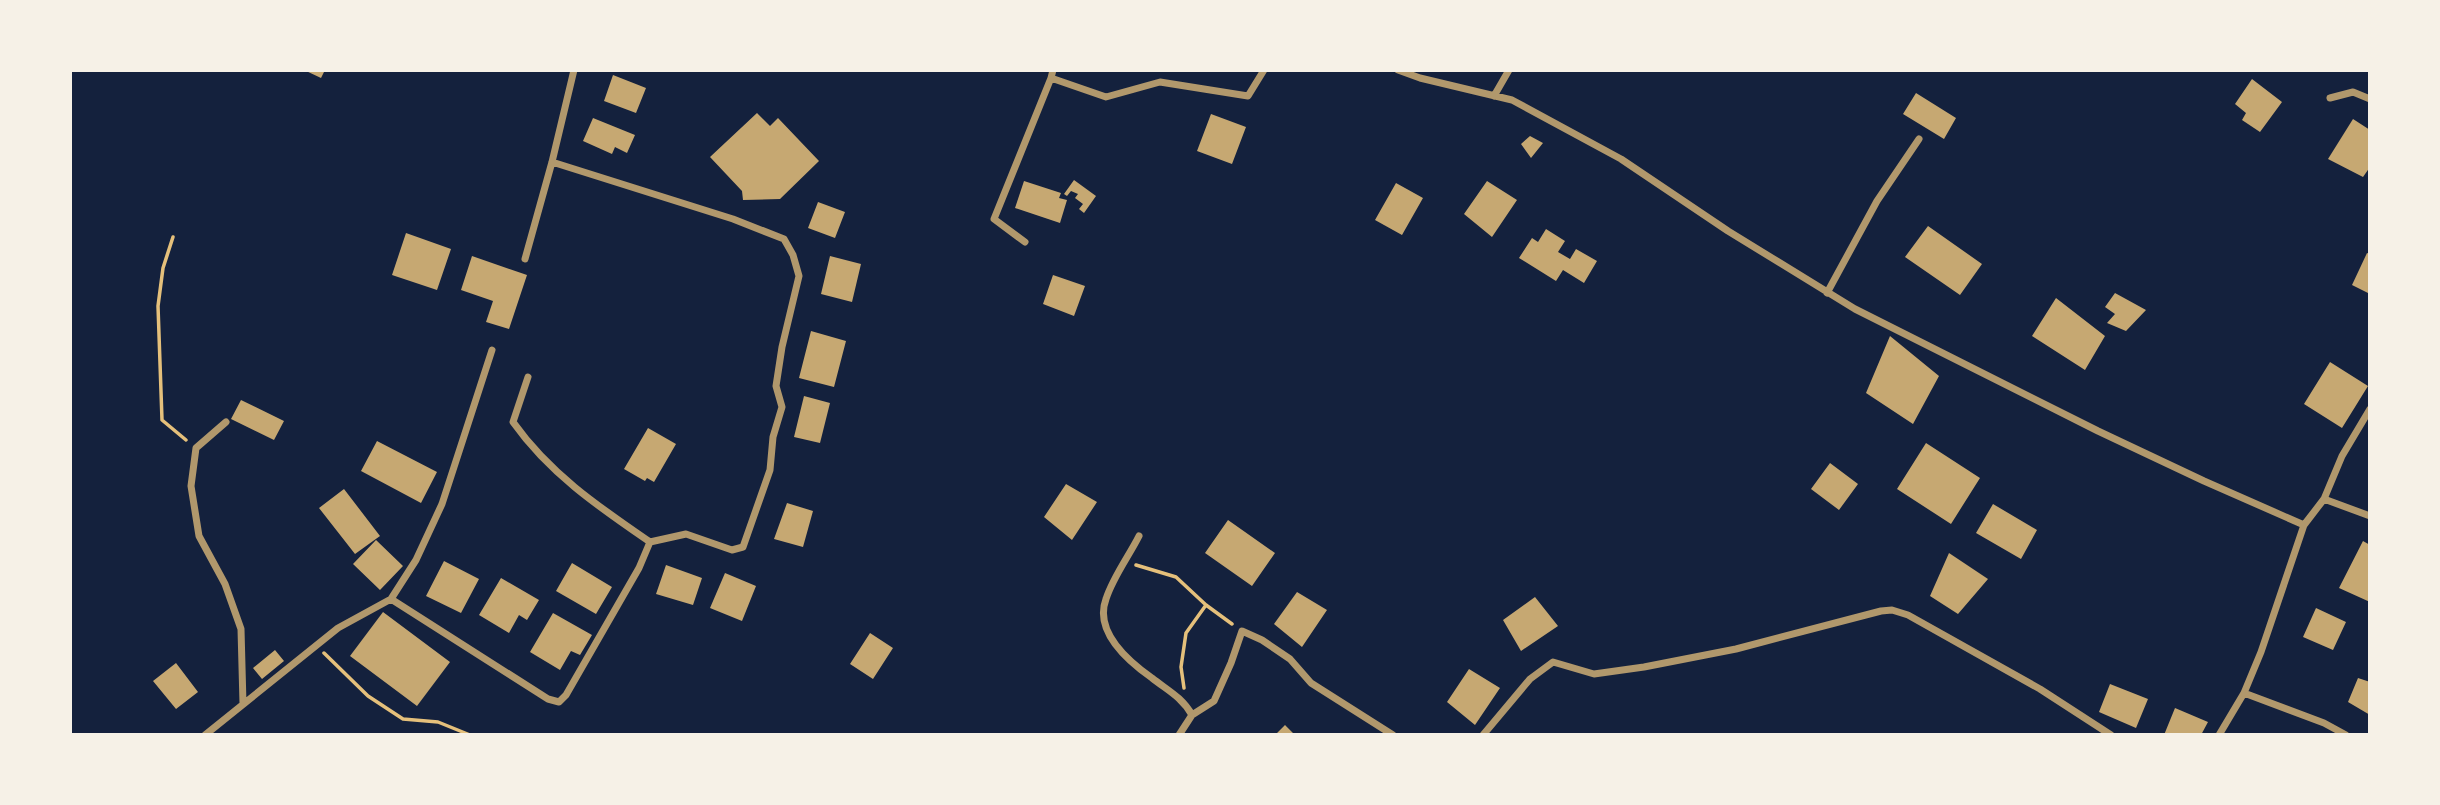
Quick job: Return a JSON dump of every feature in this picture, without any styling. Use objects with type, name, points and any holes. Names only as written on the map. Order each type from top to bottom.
[{"type":"street","points":[[525,260],[574,70]]},
{"type":"street","points":[[1025,242],[994,219],[1052,74],[1106,97],[1160,82],[1248,96],[1264,70]]},
{"type":"street","points":[[1398,70],[1420,78],[1512,100],[1621,159],[1827,293],[2098,431],[2304,525]]},
{"type":"street","points":[[1494,96],[1509,70]]},
{"type":"street","points":[[2330,98],[2353,92],[2370,99]]},
{"type":"street","points":[[1827,293],[1877,201],[1919,139]]},
{"type":"street","points":[[528,377],[513,422],[531,448],[571,486],[650,542],[686,534],[732,550],[743,547],[770,470],[773,437],[782,407],[776,386],[782,347],[799,276],[785,239],[733,219],[552,162]]},
{"type":"street","points":[[205,735],[318,647],[338,628],[391,599],[416,560],[442,504],[492,350]]},
{"type":"street","points":[[2219,735],[2244,693],[2261,652],[2304,525],[2324,499],[2342,456],[2370,409]]},
{"type":"street","points":[[226,422],[196,448],[191,486],[199,536],[225,584],[241,629],[243,705]]},
{"type":"street","points":[[2324,499],[2370,516]]},
{"type":"street","points":[[1139,536],[1105,600],[1104,624],[1120,650],[1186,704],[1192,715]]},
{"type":"street","points":[[391,599],[548,699],[559,702],[566,695],[639,568],[650,542]]},
{"type":"street","points":[[1483,735],[1530,680],[1553,662],[1594,674],[1644,667],[1736,649],[1892,610],[1908,615],[2040,689],[2111,735]]},
{"type":"street","points":[[1180,735],[1192,715],[1214,701],[1242,631],[1262,640],[1290,659],[1311,683],[1393,735]]},
{"type":"street","points":[[2244,693],[2324,723],[2346,735]]},
{"type":"path","points":[[173,237],[163,268],[158,306],[162,420],[190,444],[194,458]]},
{"type":"path","points":[[1126,561],[1176,577],[1206,605],[1242,631]]},
{"type":"path","points":[[1186,704],[1181,667],[1186,633],[1206,605]]},
{"type":"path","points":[[318,647],[368,696],[403,719],[438,722],[470,735]]},
{"type":"building","points":[[304,70],[325,70],[321,78]]},
{"type":"building","points":[[613,75],[646,88],[636,113],[604,101]]},
{"type":"building","points":[[2252,79],[2282,102],[2260,132],[2242,120],[2246,113],[2235,104]]},
{"type":"building","points":[[1916,93],[1956,118],[1944,139],[1903,114]]},
{"type":"building","points":[[757,113],[770,126],[778,118],[819,161],[780,199],[743,200],[742,191],[710,157]]},
{"type":"building","points":[[1211,114],[1246,127],[1232,164],[1197,151]]},
{"type":"building","points":[[593,118],[635,135],[627,153],[615,147],[612,154],[583,141]]},
{"type":"building","points":[[2353,119],[2370,130],[2370,167],[2363,177],[2328,159]]},
{"type":"building","points":[[1530,136],[1543,143],[1531,158],[1521,144]]},
{"type":"building","points":[[1074,180],[1096,196],[1084,213],[1079,209],[1083,204],[1075,198],[1078,194],[1071,191],[1067,196],[1064,194]]},
{"type":"building","points":[[1024,181],[1061,193],[1059,198],[1067,200],[1060,223],[1015,208]]},
{"type":"building","points":[[1487,181],[1517,200],[1492,237],[1464,214]]},
{"type":"building","points":[[1396,183],[1423,198],[1402,235],[1375,220]]},
{"type":"building","points":[[818,202],[845,212],[835,238],[808,228]]},
{"type":"building","points":[[1928,226],[1982,264],[1960,295],[1905,257]]},
{"type":"building","points":[[1546,229],[1565,241],[1558,252],[1570,259],[1576,249],[1597,261],[1584,283],[1563,270],[1556,281],[1519,258],[1532,238],[1538,242]]},
{"type":"building","points":[[406,233],[451,249],[437,290],[392,275]]},
{"type":"building","points":[[2367,253],[2370,254],[2370,294],[2352,285]]},
{"type":"building","points":[[472,256],[527,275],[509,329],[486,322],[493,301],[461,290]]},
{"type":"building","points":[[830,256],[861,264],[852,302],[821,294]]},
{"type":"building","points":[[1053,275],[1085,286],[1074,316],[1043,304]]},
{"type":"building","points":[[2115,293],[2146,310],[2126,331],[2107,323],[2115,314],[2105,307]]},
{"type":"building","points":[[2056,298],[2105,336],[2085,370],[2032,336]]},
{"type":"building","points":[[811,331],[846,341],[834,387],[799,378]]},
{"type":"building","points":[[1890,336],[1939,376],[1913,424],[1866,393]]},
{"type":"building","points":[[2330,362],[2368,386],[2342,428],[2304,404]]},
{"type":"building","points":[[804,396],[830,403],[820,443],[794,437]]},
{"type":"building","points":[[241,400],[284,421],[274,440],[231,419]]},
{"type":"building","points":[[648,428],[676,444],[654,482],[647,478],[645,481],[624,469]]},
{"type":"building","points":[[377,441],[437,472],[421,503],[361,471]]},
{"type":"building","points":[[1926,443],[1980,478],[1951,524],[1897,489]]},
{"type":"building","points":[[1830,463],[1858,484],[1839,510],[1811,489]]},
{"type":"building","points":[[1066,484],[1097,502],[1072,540],[1044,517]]},
{"type":"building","points":[[344,489],[380,536],[355,554],[319,508]]},
{"type":"building","points":[[787,503],[813,511],[803,547],[774,539]]},
{"type":"building","points":[[1993,504],[2037,530],[2021,559],[1976,533]]},
{"type":"building","points":[[1228,520],[1275,553],[1252,586],[1205,553]]},
{"type":"building","points":[[376,540],[403,566],[380,590],[353,564]]},
{"type":"building","points":[[2363,541],[2370,545],[2370,602],[2339,588]]},
{"type":"building","points":[[1949,553],[1988,579],[1958,614],[1930,596]]},
{"type":"building","points":[[444,561],[479,579],[461,613],[426,596]]},
{"type":"building","points":[[572,563],[612,587],[596,614],[556,591]]},
{"type":"building","points":[[666,565],[702,578],[693,605],[656,594]]},
{"type":"building","points":[[725,573],[756,586],[742,621],[710,608]]},
{"type":"building","points":[[501,578],[539,600],[527,620],[519,615],[509,633],[479,615]]},
{"type":"building","points":[[1297,592],[1327,610],[1302,647],[1274,624]]},
{"type":"building","points":[[1535,597],[1558,626],[1521,651],[1503,620]]},
{"type":"building","points":[[2316,608],[2346,622],[2333,650],[2303,637]]},
{"type":"building","points":[[383,612],[450,662],[417,706],[350,656]]},
{"type":"building","points":[[553,613],[592,635],[580,655],[571,651],[560,670],[530,652]]},
{"type":"building","points":[[870,633],[893,648],[873,679],[850,664]]},
{"type":"building","points":[[275,650],[284,661],[262,679],[253,668]]},
{"type":"building","points":[[176,663],[198,692],[176,709],[153,681]]},
{"type":"building","points":[[1469,669],[1500,688],[1475,725],[1447,702]]},
{"type":"building","points":[[2358,678],[2370,682],[2370,715],[2348,702]]},
{"type":"building","points":[[2110,684],[2148,699],[2136,728],[2099,712]]},
{"type":"building","points":[[2175,708],[2208,722],[2201,735],[2164,735]]},
{"type":"building","points":[[1285,725],[1295,735],[1275,735]]}]
